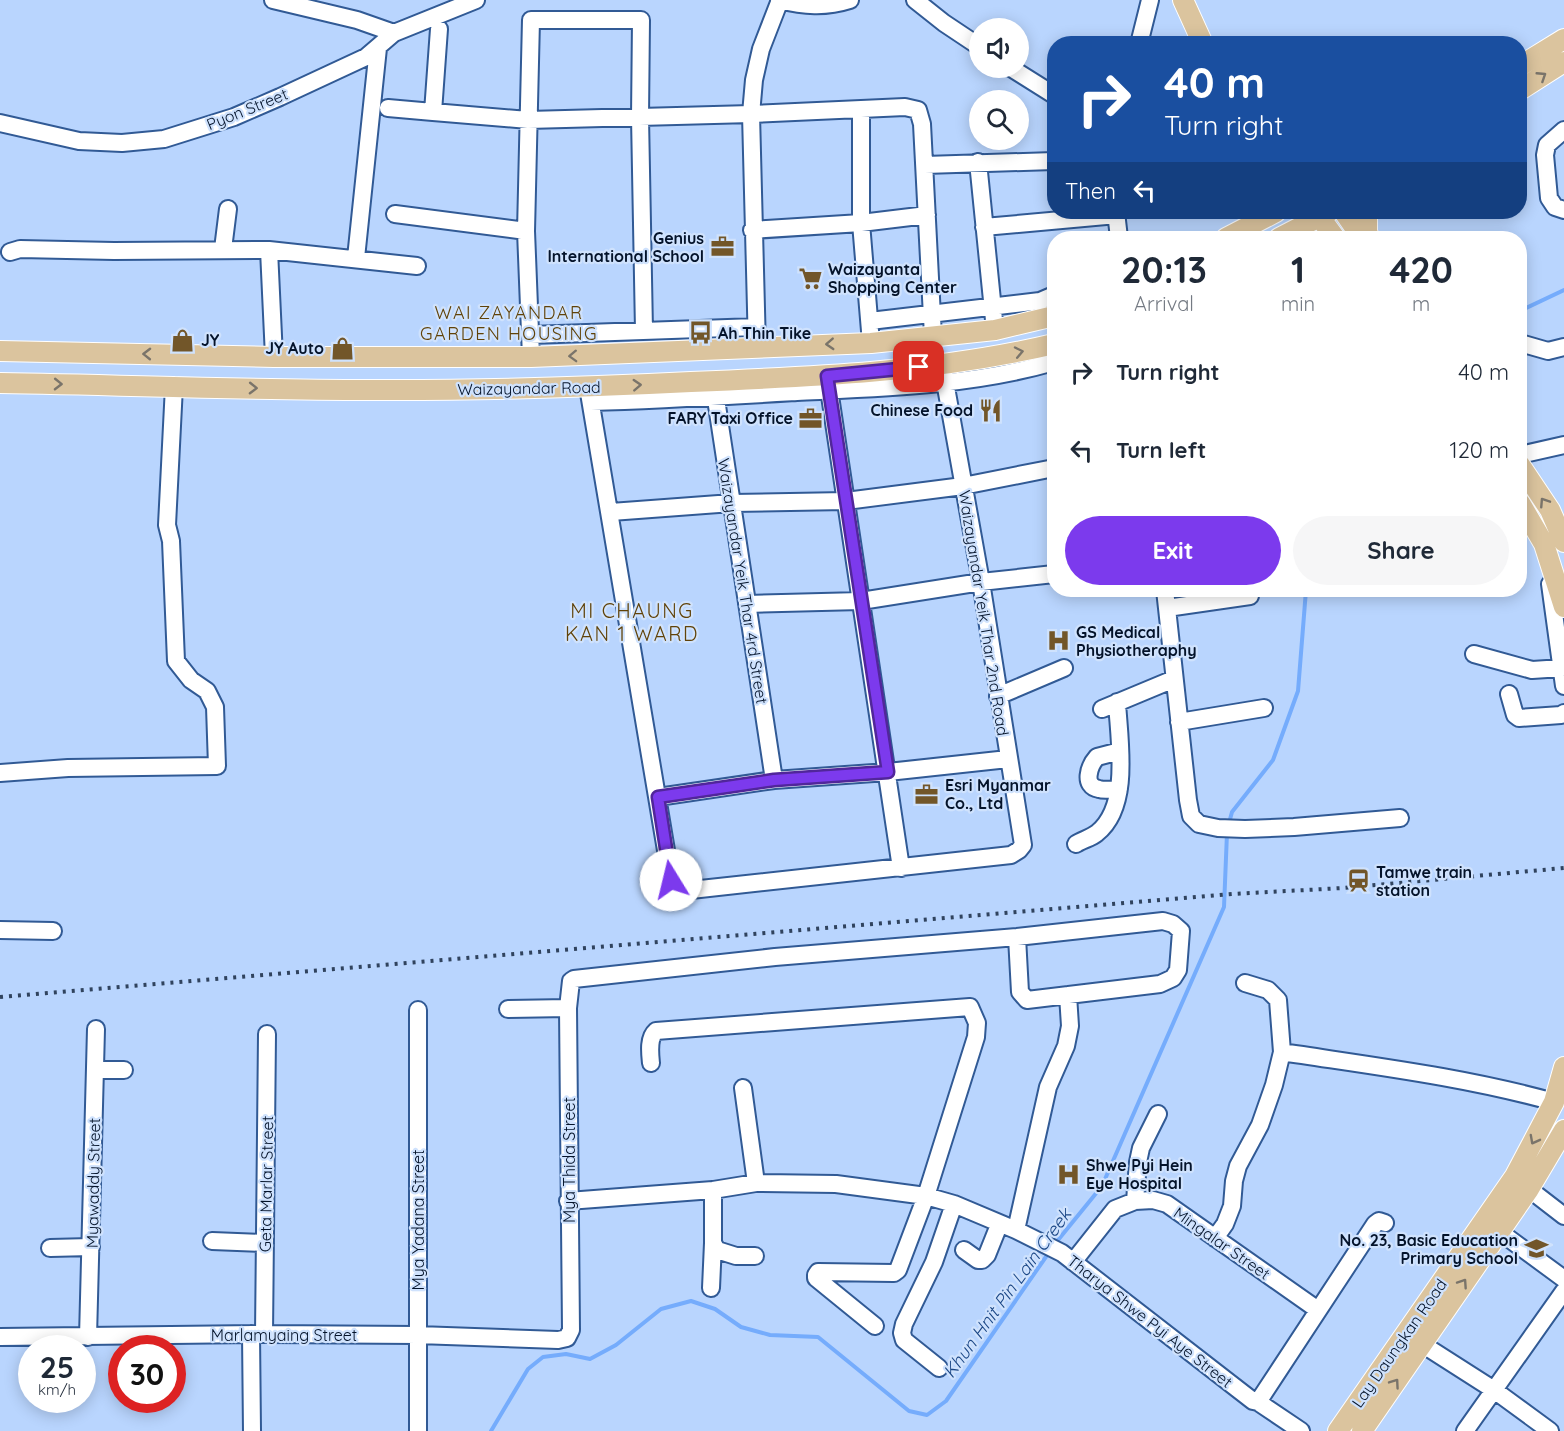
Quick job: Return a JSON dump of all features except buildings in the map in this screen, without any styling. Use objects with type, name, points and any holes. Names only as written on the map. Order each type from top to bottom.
[{"type":"main road","points":[[1182,0],[1199,36]]},
{"type":"main road","points":[[1198,0],[1214,36]]},
{"type":"main road","points":[[1527,62],[1564,39]]},
{"type":"main road","points":[[1527,86],[1564,63]]},
{"type":"main road","points":[[1238,231],[1258,219]]},
{"type":"main road","points":[[1291,231],[1312,219]]},
{"type":"main road","name":"Waizayandar Road","points":[[0,351],[274,357],[531,357],[871,343],[989,330],[1047,318]]},
{"type":"main road","points":[[988,359],[989,330]]},
{"type":"main road","name":"Waizayandar Road","points":[[0,383],[590,394],[828,383],[944,374],[988,359],[1047,346]]},
{"type":"main road","points":[[391,390],[392,357]]},
{"type":"main road","points":[[1527,476],[1550,510],[1564,542]]},
{"type":"main road","points":[[1527,515],[1544,544],[1564,608]]},
{"type":"main road","name":"Lay Daungkan Road","points":[[1362,1431],[1474,1252],[1554,1102],[1564,1067]]},
{"type":"main road","name":"Lay Daungkan Road","points":[[1474,1252],[1500,1232],[1564,1130]]},
{"type":"main road","name":"Lay Daungkan Road","points":[[1338,1431],[1422,1332]]},
{"type":"street","points":[[273,0],[357,20],[394,33]]},
{"type":"street","name":"Pyon Street","points":[[0,123],[79,141],[122,143],[164,139],[243,113],[356,61],[378,48],[394,33],[476,0]]},
{"type":"street","points":[[757,348],[752,230],[751,114],[754,80],[759,59],[779,0],[809,7],[834,5],[850,0]]},
{"type":"street","points":[[915,0],[969,40]]},
{"type":"street","points":[[1141,36],[1150,0]]},
{"type":"street","points":[[531,357],[526,231],[531,20],[641,20],[640,117],[644,331]]},
{"type":"street","points":[[433,112],[439,29]]},
{"type":"street","points":[[356,258],[378,48]]},
{"type":"street","points":[[1027,78],[1047,91]]},
{"type":"street","points":[[388,108],[528,120],[906,107],[918,110],[922,124],[925,165],[933,336]]},
{"type":"street","points":[[861,109],[861,223],[871,343]]},
{"type":"street","points":[[1564,130],[1547,145],[1545,155],[1549,198],[1555,207],[1564,210]]},
{"type":"street","points":[[925,165],[1047,161]]},
{"type":"street","points":[[978,162],[991,306],[989,330]]},
{"type":"street","points":[[223,249],[228,209]]},
{"type":"street","points":[[395,214],[526,231]]},
{"type":"street","points":[[752,230],[861,223],[927,215]]},
{"type":"street","points":[[984,227],[1060,219]]},
{"type":"street","points":[[10,252],[20,249],[269,250],[417,266]]},
{"type":"street","points":[[269,250],[274,357]]},
{"type":"street","points":[[870,321],[1047,298]]},
{"type":"street","points":[[530,334],[756,327]]},
{"type":"street","points":[[1527,345],[1548,351],[1564,348]]},
{"type":"street","points":[[944,374],[1036,367],[1047,364]]},
{"type":"street","name":"Waizayandar Yeik Thar 2nd Road","points":[[901,868],[1011,855],[1023,844],[981,582],[944,374]]},
{"type":"street","points":[[590,394],[671,880],[682,891],[901,868],[828,383]]},
{"type":"street","points":[[0,772],[68,768],[217,766],[215,707],[207,691],[190,680],[176,661],[171,541],[167,525],[174,386]]},
{"type":"street","name":"Waizayandar Yeik Thar 4rd Street","points":[[714,389],[774,780]]},
{"type":"street","points":[[1527,453],[1564,445]]},
{"type":"street","points":[[611,512],[732,503],[846,501],[963,486],[1047,469]]},
{"type":"street","points":[[1544,544],[1564,686]]},
{"type":"street","points":[[747,604],[861,601],[1047,574]]},
{"type":"street","points":[[1165,597],[1188,800],[1191,816],[1199,824],[1218,828],[1245,829],[1400,818]]},
{"type":"street","points":[[1167,608],[1243,597]]},
{"type":"street","points":[[1474,654],[1533,670],[1562,668]]},
{"type":"street","points":[[998,696],[1064,668]]},
{"type":"street","points":[[1076,844],[1097,833],[1108,819],[1116,803],[1119,789],[1120,751],[1110,706],[1174,679]]},
{"type":"street","points":[[1509,694],[1515,715],[1520,718],[1561,715],[1564,712]]},
{"type":"street","points":[[1179,722],[1264,708]]},
{"type":"street","points":[[1119,789],[1099,789],[1091,785],[1088,779],[1089,770],[1097,757],[1120,751]]},
{"type":"street","points":[[658,797],[774,780],[888,772],[1008,759]]},
{"type":"street","points":[[1163,921],[1173,924],[1180,931],[1178,970],[1173,978],[1160,984],[1028,1000],[1020,992],[1017,937],[1163,921]]},
{"type":"street","points":[[0,930],[53,931]]},
{"type":"street","name":"Mya Thida Street","points":[[567,1338],[571,1330],[568,1008],[571,981],[775,957],[1017,937]]},
{"type":"street","points":[[1215,1238],[1225,1224],[1232,1206],[1238,1166],[1260,1125],[1282,1052],[1278,1000],[1268,990],[1245,983]]},
{"type":"street","points":[[1016,1230],[1047,1087],[1066,1046],[1070,1026],[1068,995]]},
{"type":"street","points":[[651,1063],[650,1045],[652,1035],[656,1031],[970,1007],[977,1023],[976,1037],[926,1196],[900,1266],[894,1273],[818,1272],[816,1275],[816,1278],[875,1326]]},
{"type":"street","points":[[508,1009],[568,1008]]},
{"type":"street","name":"Mya Yadana Street","points":[[418,1010],[418,1431]]},
{"type":"street","name":"Myawaddy Street","points":[[88,1335],[96,1029]]},
{"type":"street","name":"Geta Marlar Street","points":[[252,1431],[265,1243],[267,1034]]},
{"type":"street","points":[[1282,1052],[1490,1086],[1554,1102]]},
{"type":"street","points":[[95,1070],[124,1070]]},
{"type":"street","points":[[743,1088],[756,1183]]},
{"type":"street","points":[[1067,1257],[1115,1209],[1135,1201],[1141,1148],[1158,1114]]},
{"type":"street","name":"Tharya Shwe Pyi Aye Street","points":[[568,1201],[713,1190],[756,1183],[836,1184],[926,1196],[954,1204],[999,1225],[1016,1230],[1067,1257],[1253,1401],[1258,1402],[1300,1431]]},
{"type":"street","points":[[1529,1189],[1564,1216]]},
{"type":"street","points":[[711,1288],[713,1190]]},
{"type":"street","name":"Mingalar Street","points":[[1135,1201],[1154,1200],[1167,1204],[1318,1310]]},
{"type":"street","points":[[939,1368],[904,1340],[902,1333],[904,1324],[934,1262],[954,1204]]},
{"type":"street","points":[[1258,1402],[1375,1224],[1379,1221],[1385,1223]]},
{"type":"street","points":[[964,1250],[978,1260],[982,1260],[987,1256],[999,1225]]},
{"type":"street","points":[[1500,1232],[1564,1280]]},
{"type":"street","points":[[212,1241],[265,1243]]},
{"type":"street","points":[[713,1243],[717,1250],[736,1256],[756,1256]]},
{"type":"street","points":[[50,1248],[91,1247]]},
{"type":"street","points":[[1465,1431],[1564,1291]]},
{"type":"street","points":[[1422,1332],[1494,1390],[1550,1431]]},
{"type":"street","name":"Marlamyaing Street","points":[[96,1337],[258,1334],[418,1335],[558,1340],[567,1338]]},
{"type":"street","name":"Marlamyaing Street","points":[[0,1337],[18,1337]]},
{"type":"waterway","name":"Khun Hnit Pin Lain Creek","points":[[1527,308],[1564,290]]},
{"type":"waterway","name":"Khun Hnit Pin Lain Creek","points":[[1229,823],[1232,812],[1273,760],[1298,691],[1305,597]]},
{"type":"waterway","name":"Khun Hnit Pin Lain Creek","points":[[1054,1245],[1102,1186],[1224,907],[1227,833]]},
{"type":"waterway","name":"Khun Hnit Pin Lain Creek","points":[[491,1431],[528,1369],[543,1357],[566,1354],[590,1359],[616,1345],[661,1309],[691,1301],[715,1309],[741,1327],[770,1335],[818,1337],[909,1411],[927,1415],[946,1401],[1050,1251]]},
{"type":"railway","points":[[0,997],[1564,868]]},
{"type":"place","name":"Genius International School","points":[[722,247]]},
{"type":"place","name":"Waizayanta Shopping Center","points":[[810,278]]},
{"type":"place","name":"Ah Thin Tike","points":[[700,333]]},
{"type":"place","name":"JY","points":[[183,340]]},
{"type":"place","name":"JY Auto","points":[[342,348]]},
{"type":"place","name":"Chinese Food","points":[[991,410]]},
{"type":"place","name":"FARY Taxi Office","points":[[811,418]]},
{"type":"place","name":"GS Medical Physiotheraphy","points":[[1058,641]]},
{"type":"place","name":"Esri Myanmar Co., Ltd","points":[[927,794]]},
{"type":"place","name":"Tamwe train station","points":[[1358,881]]},
{"type":"place","name":"Shwe Pyi Hein Eye Hospital","points":[[1068,1174]]},
{"type":"place","name":"No. 23, Basic Education Primary School","points":[[1536,1249]]},
{"type":"district","name":"WAI ZAYANDAR GARDEN HOUSING","points":[[509,322]]},
{"type":"district","name":"MI CHAUNG KAN 1 WARD","points":[[632,622]]},
{"type":"route","points":[[671,880],[658,797],[774,780],[888,772],[827,376],[919,367]]}]
